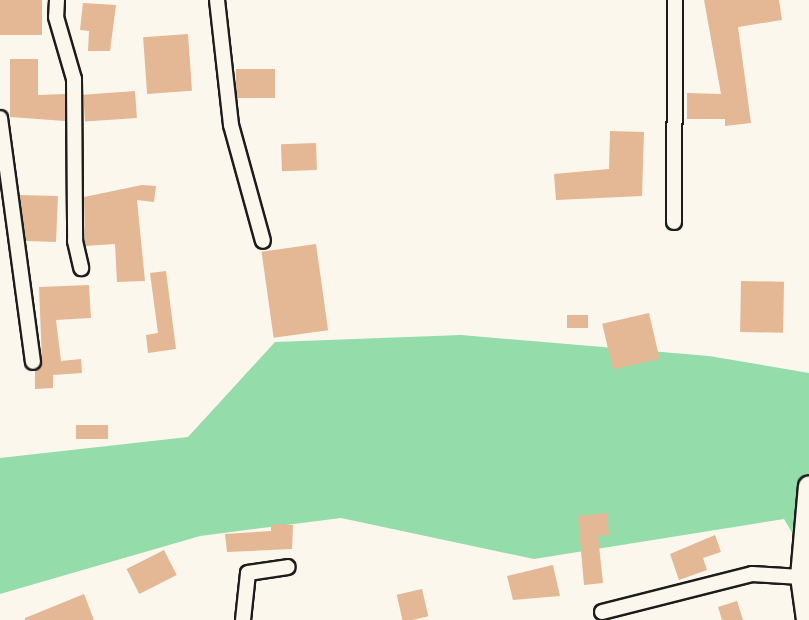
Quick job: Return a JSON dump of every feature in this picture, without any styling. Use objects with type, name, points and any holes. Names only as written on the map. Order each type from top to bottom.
[{"type":"street","points":[[57,0],[56,17],[74,79],[75,241],[81,268]]},
{"type":"street","points":[[217,0],[231,125],[264,242]]},
{"type":"street","points":[[674,222],[675,0]]},
{"type":"street","points":[[0,118],[33,362]]},
{"type":"street","points":[[807,620],[801,577],[809,486]]},
{"type":"street","points":[[243,620],[248,573],[288,567]]},
{"type":"street","points":[[603,612],[752,574],[801,577]]},
{"type":"green space","points":[[461,335],[709,356],[809,373],[809,561],[784,519],[534,559],[341,518],[200,536],[0,594],[0,458],[188,437],[275,342]]},
{"type":"building","points":[[0,0],[42,0],[42,35],[0,35]]},
{"type":"building","points":[[704,0],[779,0],[782,20],[738,27],[751,123],[725,126],[725,119],[687,119],[687,93],[721,94]]},
{"type":"building","points":[[83,3],[116,5],[110,51],[88,51],[89,31],[80,30]]},
{"type":"building","points":[[188,34],[192,91],[147,94],[143,37]]},
{"type":"building","points":[[10,59],[38,59],[38,95],[65,94],[65,121],[10,117]]},
{"type":"building","points":[[236,69],[275,69],[275,98],[236,98]]},
{"type":"building","points":[[135,91],[137,118],[85,122],[83,95]]},
{"type":"building","points":[[610,131],[644,132],[642,196],[556,200],[554,174],[609,169]]},
{"type":"building","points":[[316,143],[317,170],[282,171],[281,144]]},
{"type":"building","points":[[142,185],[156,186],[154,202],[137,200],[145,281],[117,282],[115,244],[85,246],[84,197]]},
{"type":"building","points":[[19,195],[58,196],[56,242],[26,241]]},
{"type":"building","points":[[316,244],[328,330],[274,338],[262,252]]},
{"type":"building","points":[[166,271],[176,349],[148,353],[146,335],[158,333],[150,273]]},
{"type":"building","points":[[741,281],[784,282],[783,333],[740,332]]},
{"type":"building","points":[[89,285],[91,318],[56,320],[61,361],[81,359],[82,373],[53,375],[53,388],[35,389],[35,371],[42,361],[39,287]]},
{"type":"building","points":[[649,313],[660,359],[613,370],[602,324]]},
{"type":"building","points":[[567,315],[588,315],[588,328],[567,328]]},
{"type":"building","points":[[76,425],[108,425],[108,439],[76,439]]},
{"type":"building","points":[[607,513],[609,535],[598,536],[603,583],[584,585],[578,516]]},
{"type":"building","points":[[271,524],[293,525],[292,549],[227,552],[225,534],[271,531]]},
{"type":"building","points":[[715,535],[721,552],[703,558],[707,570],[679,580],[670,554]]},
{"type":"building","points":[[164,550],[177,575],[139,594],[127,569]]},
{"type":"building","points":[[553,565],[560,596],[513,600],[507,576]]},
{"type":"building","points":[[422,589],[428,616],[402,620],[397,595]]},
{"type":"building","points":[[84,594],[94,620],[25,620],[25,618]]},
{"type":"building","points":[[737,601],[743,620],[722,620],[718,607]]}]
